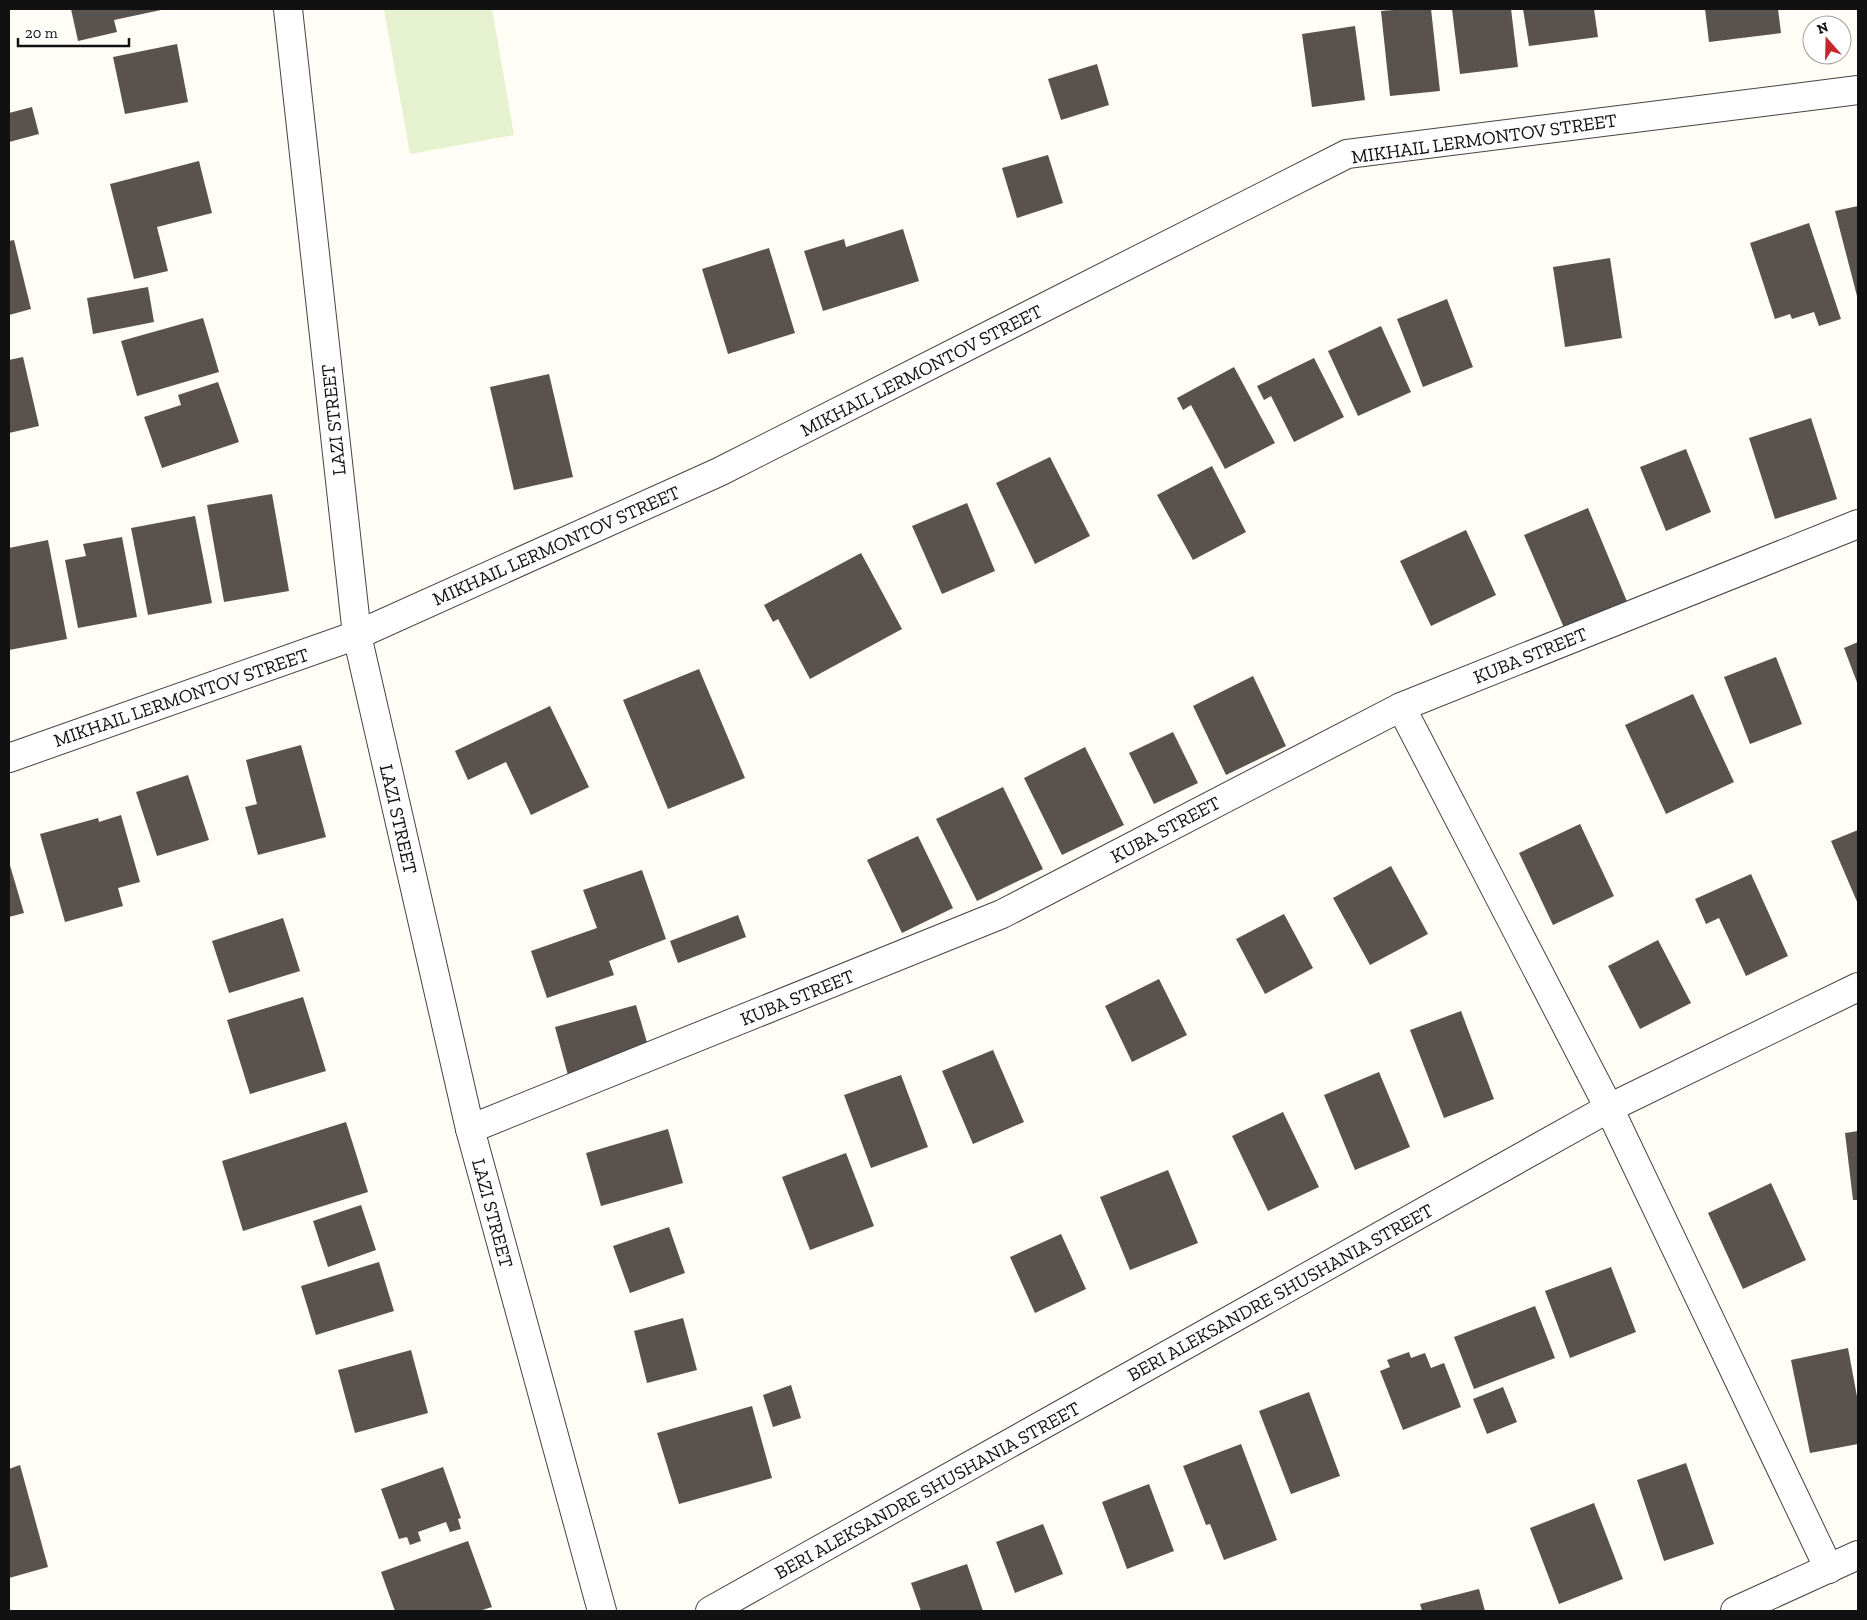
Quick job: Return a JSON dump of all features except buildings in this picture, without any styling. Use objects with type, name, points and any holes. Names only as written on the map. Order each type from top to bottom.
[{"type":"street","name":"LAZI STREET","points":[[288,9],[357,634],[470,1129],[602,1611]]},
{"type":"street","name":"MIKHAIL LERMONTOV STREET","points":[[9,758],[357,634],[720,472],[1347,154],[1858,90]]},
{"type":"street","name":"KUBA STREET","points":[[470,1129],[1002,914],[1401,706],[1858,524]]},
{"type":"street","points":[[1401,706],[1609,1108],[1829,1569]]},
{"type":"street","name":"BERI ALEKSANDRE SHUSHANIA STREET","points":[[710,1611],[1609,1108],[1858,987]]},
{"type":"street","points":[[1735,1611],[1858,1556]]},
{"type":"green space","points":[[384,9],[492,9],[514,135],[410,154]]}]
